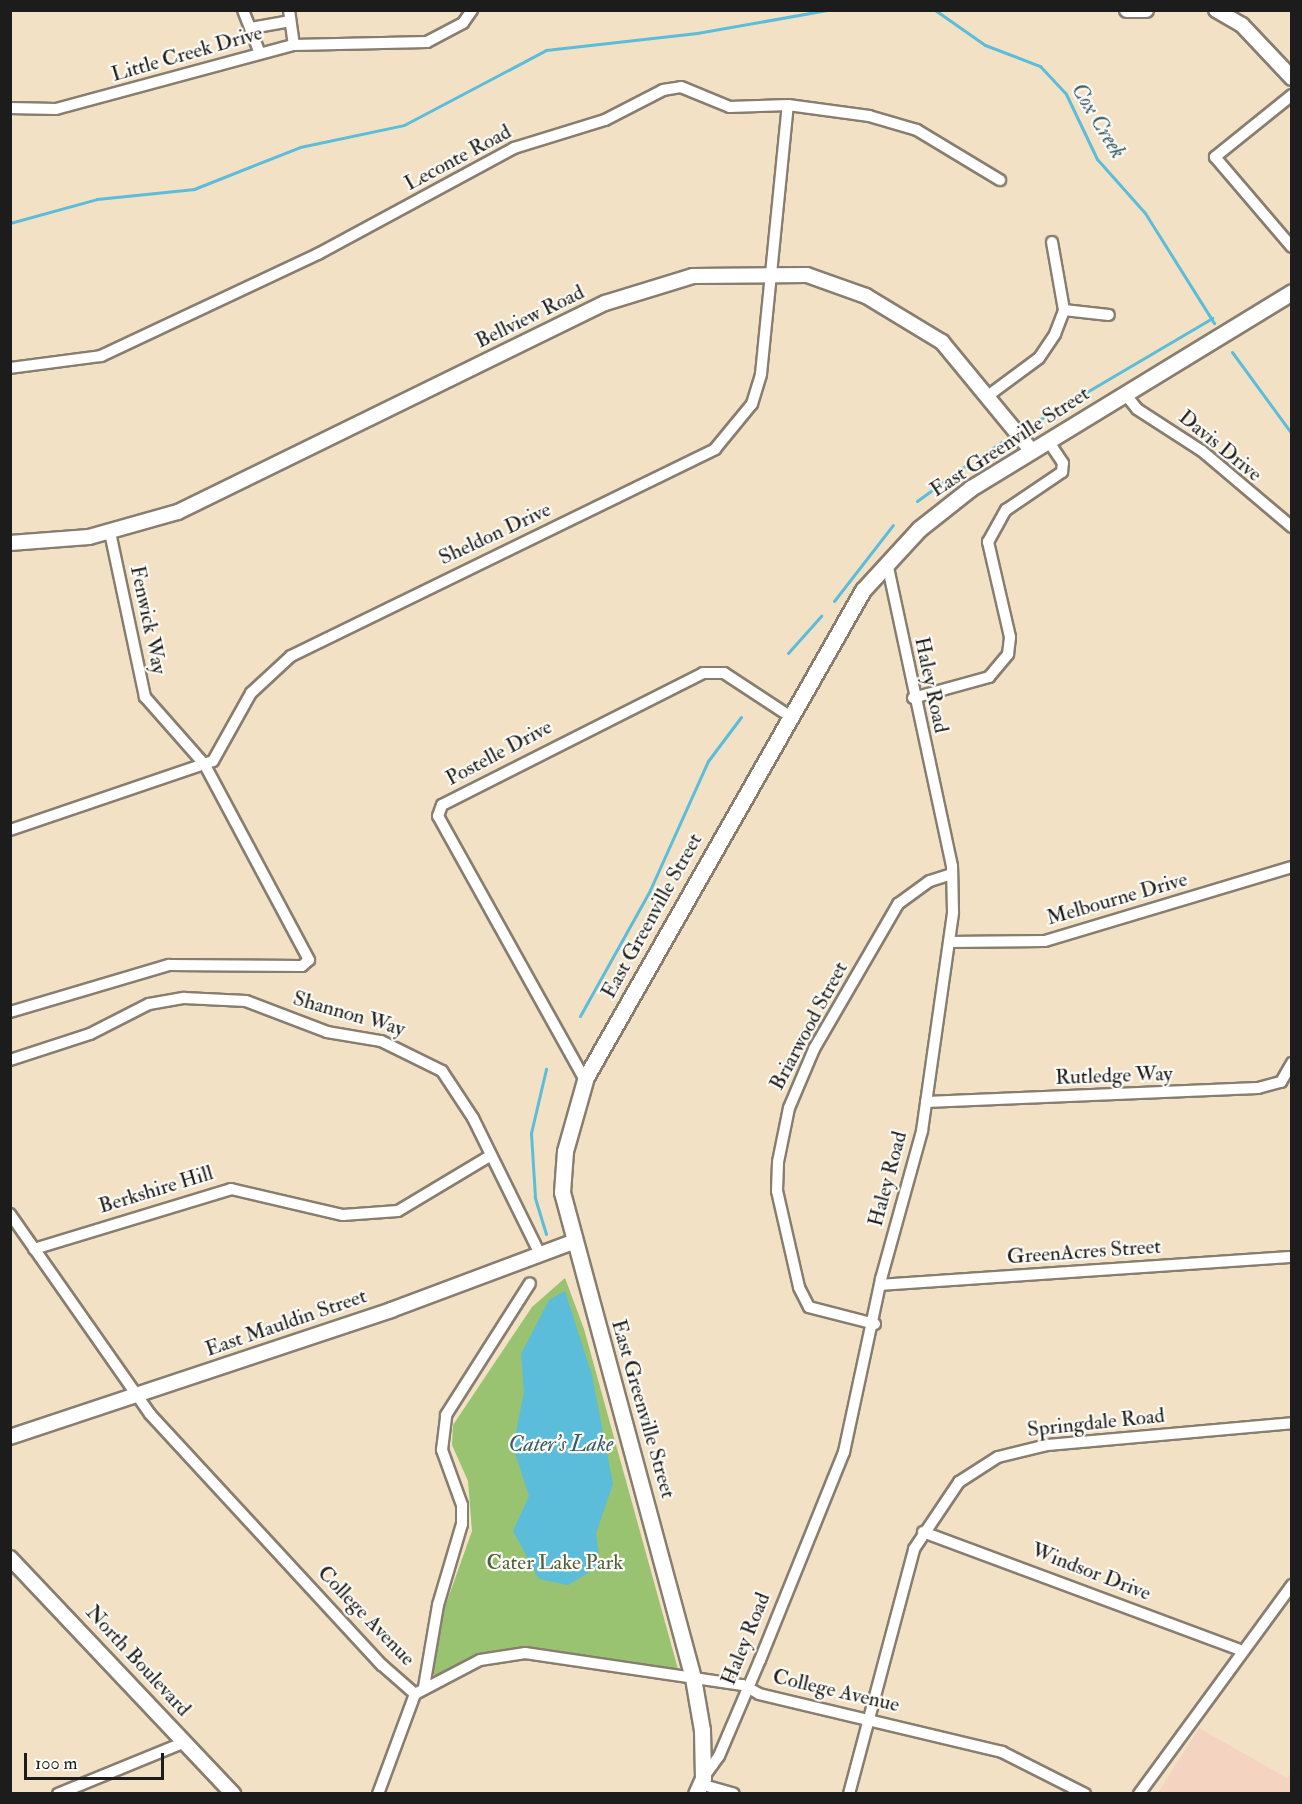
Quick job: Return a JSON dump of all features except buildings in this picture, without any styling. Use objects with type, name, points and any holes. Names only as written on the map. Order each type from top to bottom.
[{"type":"main road","name":"East Greenville Street","points":[[700,1785],[693,1678],[573,1242],[563,1181],[585,1080],[788,715],[851,609],[887,564],[942,509],[1048,441],[1292,292]]},
{"type":"street","points":[[243,10],[259,51]]},
{"type":"street","points":[[289,10],[286,22],[294,45]]},
{"type":"street","name":"Little Creek Drive","points":[[10,108],[56,109],[121,94],[259,51],[294,45],[427,42],[463,23],[472,10]]},
{"type":"street","points":[[1127,10],[1146,10]]},
{"type":"street","points":[[1216,10],[1247,29],[1292,78]]},
{"type":"street","points":[[251,28],[286,22]]},
{"type":"street","name":"Leconte Road","points":[[10,368],[69,364],[110,352],[318,254],[514,148],[605,120],[663,90],[681,87],[730,107],[788,105],[869,116],[917,130],[1000,180]]},
{"type":"street","points":[[1292,95],[1215,157],[1292,247]]},
{"type":"street","name":"Sheldon Drive","points":[[205,765],[223,748],[250,693],[291,656],[716,449],[752,404],[772,273],[788,105]]},
{"type":"street","points":[[989,395],[1039,358],[1064,310],[1052,242]]},
{"type":"street","name":"Bellview Road","points":[[10,543],[110,532],[178,512],[605,303],[693,276],[772,273],[807,275],[866,296],[942,342],[989,395],[1032,451]]},
{"type":"street","points":[[1064,310],[1109,315]]},
{"type":"street","name":"Davis Drive","points":[[1125,394],[1137,409],[1202,451],[1292,527]]},
{"type":"street","points":[[913,698],[989,676],[1008,654],[1010,637],[988,542],[1006,510],[1062,472],[1063,463],[1048,441]]},
{"type":"street","name":"Fenwick Way","points":[[110,532],[145,697],[205,765]]},
{"type":"street","name":"Haley Road","points":[[700,1785],[719,1756],[844,1452],[875,1324],[880,1285],[926,1102],[949,942],[952,874],[913,698],[887,564]]},
{"type":"street","name":"Postelle Drive","points":[[585,1080],[438,816],[442,805],[703,673],[724,673],[788,715]]},
{"type":"street","points":[[10,830],[205,765]]},
{"type":"street","name":"Shannon Way","points":[[10,1012],[169,965],[302,966],[308,957],[205,765]]},
{"type":"street","name":"Melbourne Drive","points":[[949,942],[1055,939],[1292,867]]},
{"type":"street","name":"Briarwood Street","points":[[875,1324],[809,1307],[799,1287],[777,1191],[778,1162],[789,1107],[814,1049],[898,904],[930,880],[952,874]]},
{"type":"street","name":"Shannon Way","points":[[10,1060],[90,1034],[149,1004],[212,997],[246,1001],[327,1032],[381,1041],[421,1056],[442,1071],[490,1156],[540,1254]]},
{"type":"street","name":"Rutledge Way","points":[[926,1102],[1258,1088],[1281,1082],[1292,1064]]},
{"type":"street","name":"Berkshire Hill","points":[[34,1249],[231,1189],[343,1215],[398,1210],[490,1156]]},
{"type":"street","name":"College Avenue","points":[[10,1214],[136,1395],[382,1665],[420,1690],[480,1660],[525,1653],[693,1678],[747,1688],[1002,1752],[1085,1794]]},
{"type":"street","name":"East Mauldin Street","points":[[10,1437],[573,1242]]},
{"type":"street","name":"GreenAcres Street","points":[[880,1285],[1292,1257]]},
{"type":"street","points":[[378,1794],[420,1690],[438,1605],[462,1524],[462,1505],[442,1450],[446,1415],[530,1283]]},
{"type":"street","name":"Springdale Road","points":[[849,1794],[923,1532],[959,1482],[998,1457],[1047,1445],[1292,1423]]},
{"type":"street","name":"Windsor Drive","points":[[923,1532],[1243,1651]]},
{"type":"street","name":"North Boulevard","points":[[10,1558],[233,1794]]},
{"type":"street","points":[[1139,1794],[1292,1585]]},
{"type":"street","points":[[58,1794],[186,1742]]},
{"type":"street","points":[[700,1785],[734,1794]]},
{"type":"shaded area","points":[[1199,1728],[1287,1778],[1291,1773],[1291,1793],[1158,1793]]},
{"type":"green space","name":"Cater Lake Park","points":[[565,1278],[584,1329],[678,1669],[537,1651],[499,1652],[437,1676],[430,1672],[441,1618],[472,1531],[468,1481],[452,1445],[453,1425],[532,1307]]},
{"type":"water","name":"Cater’s Lake","points":[[565,1291],[592,1375],[613,1484],[596,1533],[600,1566],[568,1585],[539,1579],[513,1531],[529,1496],[513,1447],[524,1392],[521,1354],[549,1300]]},
{"type":"waterway","points":[[10,223],[97,199],[194,189],[300,147],[404,125],[546,50],[697,33],[827,10]]},
{"type":"waterway","name":"Cox Creek","points":[[935,10],[985,45],[1040,66],[1066,94],[1097,159],[1145,213],[1214,323]]},
{"type":"waterway","points":[[1034,423],[1212,318]]},
{"type":"waterway","name":"Cox Creek","points":[[1232,352],[1292,434]]},
{"type":"waterway","points":[[981,456],[1002,442]]},
{"type":"waterway","points":[[917,501],[968,464]]},
{"type":"waterway","points":[[834,601],[893,525]]},
{"type":"waterway","points":[[788,653],[821,616]]},
{"type":"waterway","points":[[580,1016],[650,890],[708,761],[741,717]]},
{"type":"waterway","points":[[546,1069],[531,1133],[535,1197],[546,1234]]}]
